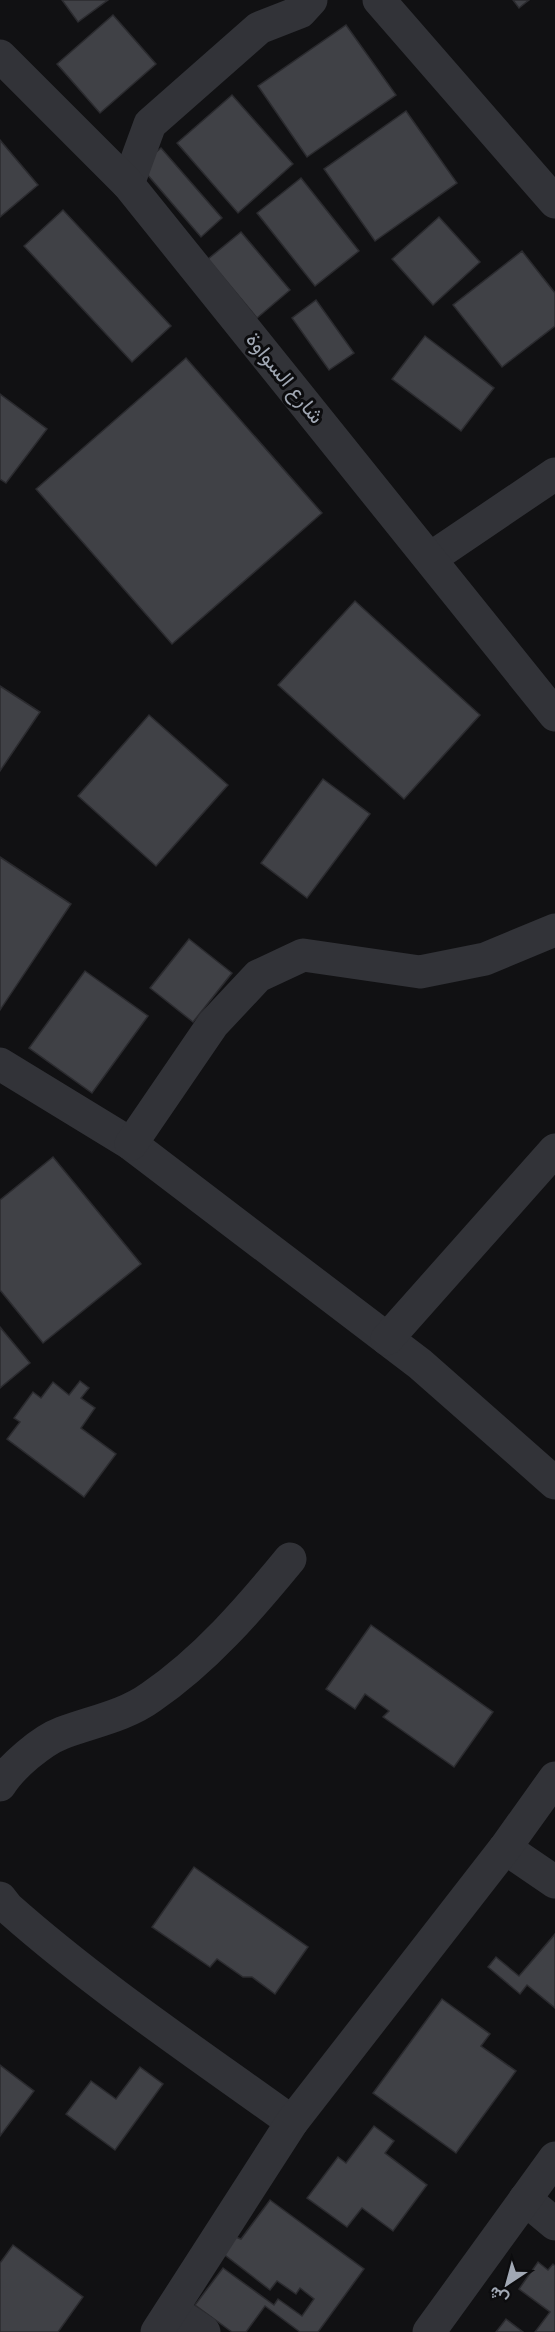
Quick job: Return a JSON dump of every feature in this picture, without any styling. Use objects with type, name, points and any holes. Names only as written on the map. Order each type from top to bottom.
[{"type":"street","points":[[128,184],[150,123],[259,28],[300,12],[311,0]]},
{"type":"street","points":[[379,0],[555,202]]},
{"type":"street","name":"شارع السواوة","points":[[0,56],[128,184],[555,715]]},
{"type":"street","points":[[431,558],[555,474]]},
{"type":"street","points":[[131,1144],[213,1024],[258,976],[303,955],[420,972],[485,959],[555,930]]},
{"type":"street","points":[[0,1064],[131,1144],[420,1364],[555,1483]]},
{"type":"street","points":[[387,1339],[555,1150]]},
{"type":"street","points":[[0,1785],[9,1770],[59,1734],[111,1717],[150,1698],[204,1654],[255,1602],[290,1559]]},
{"type":"street","points":[[204,2332],[165,2321],[292,2122],[506,1848],[555,1778]]},
{"type":"street","points":[[506,1848],[555,1882]]},
{"type":"street","points":[[0,1898],[7,1908],[61,1955],[106,1990],[292,2122]]},
{"type":"street","points":[[429,2332],[555,2158]]},
{"type":"street","points":[[525,2199],[555,2224]]},
{"type":"building","points":[[62,0],[108,0],[78,22]]},
{"type":"building","points":[[513,0],[529,0],[519,8]]},
{"type":"building","points":[[113,15],[156,64],[100,113],[57,64]]},
{"type":"building","points":[[346,25],[396,95],[307,157],[258,86]]},
{"type":"building","points":[[232,95],[293,164],[238,213],[177,143]]},
{"type":"building","points":[[406,111],[457,183],[375,241],[324,169]]},
{"type":"building","points":[[0,140],[38,185],[0,217]]},
{"type":"building","points":[[161,148],[222,218],[201,237],[140,166]]},
{"type":"building","points":[[301,178],[359,251],[315,286],[257,213]]},
{"type":"building","points":[[63,210],[171,326],[132,362],[24,246]]},
{"type":"building","points":[[439,217],[480,262],[433,305],[392,259]]},
{"type":"building","points":[[241,232],[290,290],[257,318],[208,259]]},
{"type":"building","points":[[522,251],[555,293],[555,326],[502,367],[453,305]]},
{"type":"building","points":[[316,300],[354,353],[329,370],[292,318]]},
{"type":"building","points":[[425,336],[494,388],[461,431],[392,379]]},
{"type":"building","points":[[186,358],[322,513],[172,644],[36,489]]},
{"type":"building","points":[[0,394],[47,429],[6,483],[0,479]]},
{"type":"building","points":[[355,601],[480,715],[404,799],[278,685]]},
{"type":"building","points":[[0,686],[40,712],[0,771]]},
{"type":"building","points":[[149,715],[228,785],[156,866],[78,796]]},
{"type":"building","points":[[323,779],[370,814],[307,898],[261,863]]},
{"type":"building","points":[[0,857],[71,904],[0,1010]]},
{"type":"building","points":[[189,939],[232,973],[193,1022],[150,988]]},
{"type":"building","points":[[85,971],[148,1016],[92,1093],[29,1048]]},
{"type":"building","points":[[53,1157],[141,1264],[43,1343],[0,1290],[0,1200]]},
{"type":"building","points":[[0,1327],[30,1363],[0,1388]]},
{"type":"building","points":[[80,1381],[89,1388],[81,1398],[95,1408],[81,1428],[116,1454],[84,1497],[7,1439],[20,1422],[14,1418],[33,1392],[41,1398],[53,1382],[69,1395]]},
{"type":"building","points":[[371,1625],[493,1712],[454,1767],[383,1717],[389,1711],[365,1694],[355,1709],[326,1689]]},
{"type":"building","points":[[194,1867],[308,1947],[275,1994],[252,1977],[243,1977],[217,1959],[210,1967],[152,1927]]},
{"type":"building","points":[[555,1934],[555,2008],[527,1985],[520,1994],[488,1967],[496,1957],[519,1976]]},
{"type":"building","points":[[442,1999],[490,2034],[481,2046],[516,2071],[456,2153],[373,2093]]},
{"type":"building","points":[[0,2065],[34,2091],[0,2136]]},
{"type":"building","points":[[140,2067],[163,2084],[115,2150],[66,2114],[91,2081],[116,2099]]},
{"type":"building","points":[[374,2126],[394,2141],[385,2153],[427,2185],[393,2231],[362,2208],[347,2227],[307,2198],[338,2157],[346,2163]]},
{"type":"building","points":[[270,2200],[364,2269],[318,2332],[300,2332],[265,2306],[246,2332],[232,2332],[195,2305],[223,2268],[274,2305],[278,2299],[302,2316],[314,2299],[300,2288],[296,2294],[277,2281],[270,2290],[221,2252],[233,2236],[241,2239]]},
{"type":"building","points":[[13,2245],[83,2297],[58,2332],[0,2332],[0,2263]]},
{"type":"building","points":[[538,2262],[548,2270],[553,2264],[555,2266],[555,2332],[535,2332],[550,2312],[519,2289]]},
{"type":"building","points":[[506,2319],[523,2332],[496,2332]]}]
